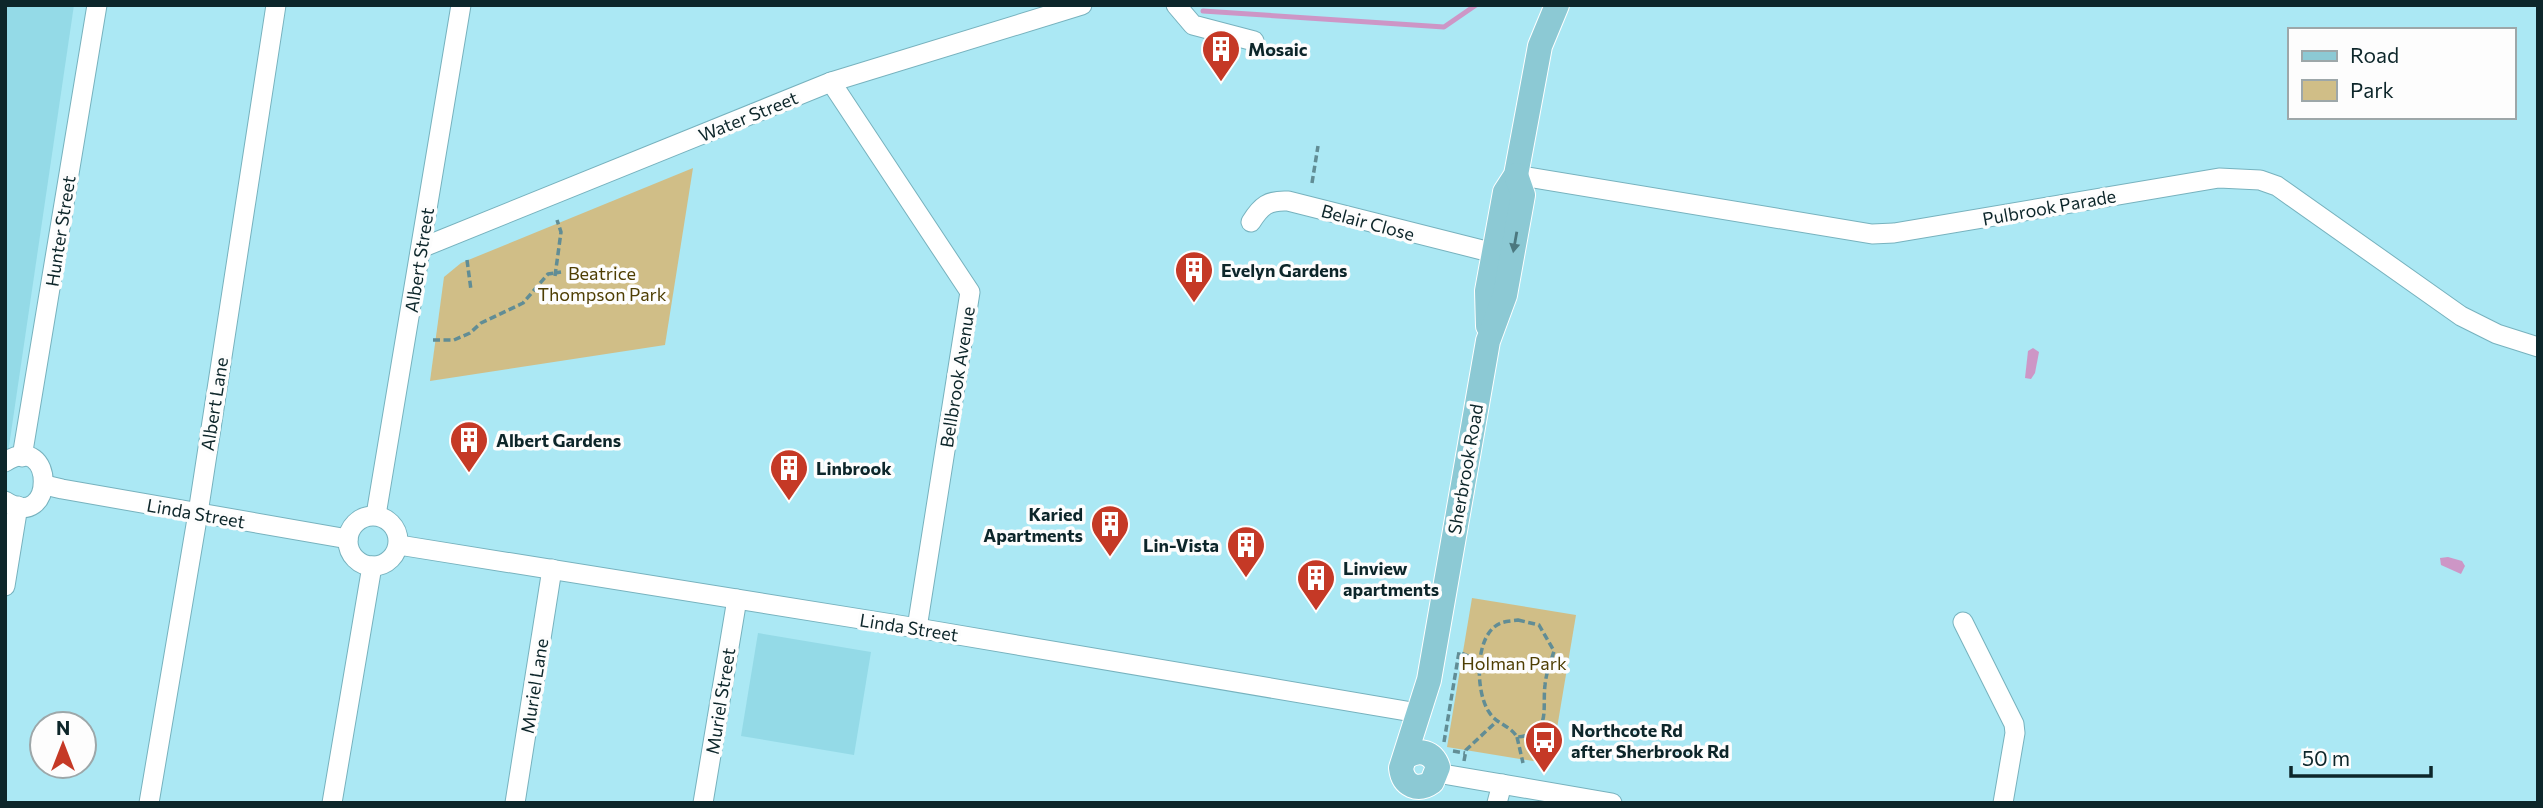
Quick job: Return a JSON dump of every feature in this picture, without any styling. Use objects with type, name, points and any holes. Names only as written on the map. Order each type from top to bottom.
[{"type":"main road","name":"Sherbrook Road","points":[[1424,761],[1429,680],[1488,341],[1488,291],[1494,253],[1505,192],[1516,175],[1540,46],[1557,5]]},
{"type":"main road","name":"Sherbrook Road","points":[[1488,341],[1505,295],[1523,195],[1516,175]]},
{"type":"main road","name":"Sherbrook Road","points":[[1424,761],[1418,713],[1429,680]]},
{"type":"main road","points":[[1411,795],[1428,786],[1424,761]]},
{"type":"street","name":"Hunter Street","points":[[14,459],[97,5]]},
{"type":"street","name":"Albert Lane","points":[[149,803],[198,513],[276,5]]},
{"type":"street","name":"Albert Street","points":[[376,515],[461,5]]},
{"type":"street","name":"Water Street","points":[[421,248],[831,82],[1082,5]]},
{"type":"street","points":[[1176,5],[1193,25],[1254,41]]},
{"type":"street","name":"Bellbrook Avenue","points":[[831,82],[970,292],[916,628]]},
{"type":"street","name":"Pulbrook Parade","points":[[1516,175],[1872,234],[1894,233],[2220,178],[2260,180],[2277,186],[2461,316],[2497,334],[2538,348]]},
{"type":"street","name":"Belair Close","points":[[1251,222],[1261,206],[1275,200],[1288,201],[1494,253]]},
{"type":"street","points":[[5,586],[12,503],[34,503],[45,485],[41,468],[36,462],[14,459]]},
{"type":"street","name":"Linda Street","points":[[45,485],[348,539]]},
{"type":"street","points":[[376,515],[384,517],[396,529],[399,545],[392,558],[372,566],[357,561],[349,547],[348,539],[354,524],[368,516],[376,515]]},
{"type":"street","name":"Linda Street","points":[[399,545],[916,628],[1418,713]]},
{"type":"street","points":[[332,803],[372,566]]},
{"type":"street","name":"Muriel Lane","points":[[515,803],[552,569]]},
{"type":"street","name":"Muriel Street","points":[[703,803],[737,599]]},
{"type":"street","points":[[1963,622],[2014,724],[2015,733],[2003,803]]},
{"type":"street","points":[[1424,761],[1499,793],[1612,803]]},
{"type":"path","points":[[1312,183],[1318,146]]},
{"type":"path","points":[[555,274],[561,232],[557,220]]},
{"type":"path","points":[[467,260],[471,290]]},
{"type":"path","points":[[433,340],[453,340],[470,333],[488,320],[510,311],[530,298],[540,282],[561,272]]},
{"type":"path","points":[[1517,737],[1538,730],[1545,717],[1545,684],[1554,651],[1539,625],[1518,620],[1500,623],[1488,635],[1479,661],[1482,701],[1497,721],[1512,729],[1517,737],[1522,763]]},
{"type":"path","points":[[1465,753],[1443,750],[1458,652],[1479,661]]},
{"type":"path","points":[[1462,777],[1465,753],[1497,721]]},
{"type":"shaded area","points":[[5,5],[74,5],[8,453],[5,455]]},
{"type":"shaded area","points":[[2033,348],[2039,352],[2035,373],[2031,379],[2025,378],[2028,351]]},
{"type":"shaded area","points":[[2440,558],[2462,561],[2465,566],[2461,574],[2441,565]]},
{"type":"shaded area","points":[[758,633],[871,652],[854,755],[741,736]]},
{"type":"green space","name":"Beatrice Thompson Park","points":[[693,168],[665,345],[430,381],[444,277],[461,263]]},
{"type":"green space","name":"Holman Park","points":[[1472,598],[1576,615],[1551,764],[1447,747]]},
{"type":"waterway","points":[[1203,11],[1444,27],[1476,5]]},
{"type":"place","name":"Mosaic","points":[[1221,83]]},
{"type":"place","name":"Evelyn Gardens","points":[[1194,304]]},
{"type":"place","name":"Albert Gardens","points":[[469,474]]},
{"type":"place","name":"Linbrook","points":[[789,502]]},
{"type":"place","name":"Karied Apartments","points":[[1110,558]]},
{"type":"place","name":"Lin-Vista","points":[[1246,579]]},
{"type":"place","name":"Linview apartments","points":[[1316,612]]},
{"type":"place","name":"Northcote Rd after Sherbrook Rd","points":[[1544,774]]}]
